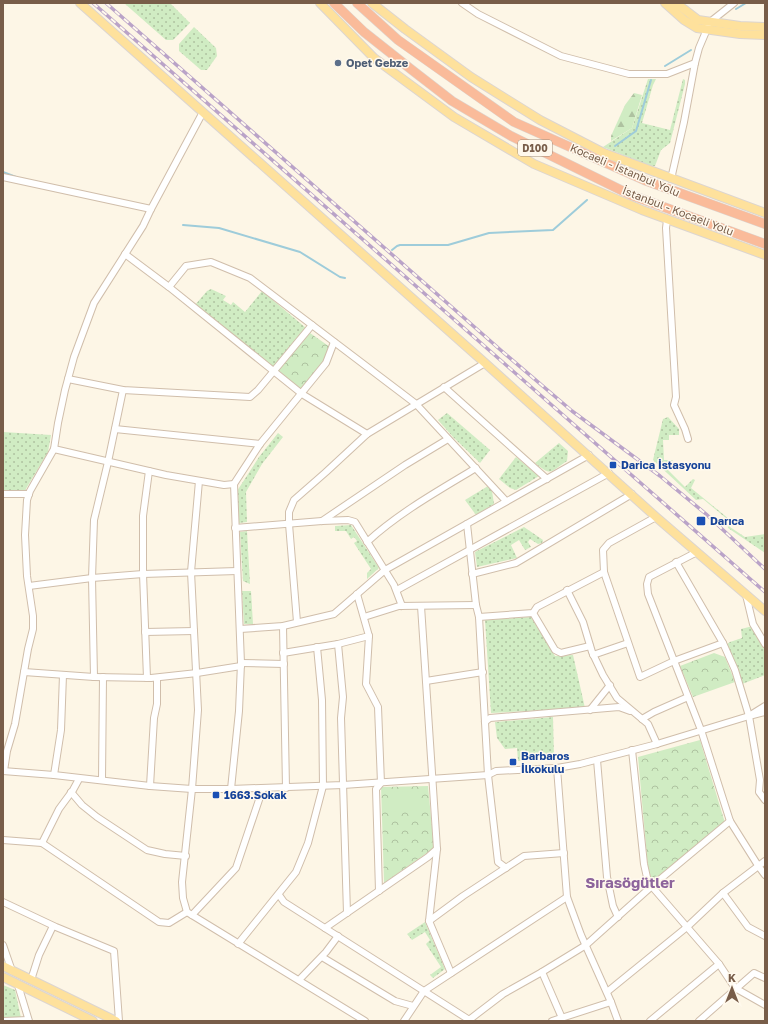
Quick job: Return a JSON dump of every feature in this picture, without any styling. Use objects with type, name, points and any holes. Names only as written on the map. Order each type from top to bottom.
[{"type":"highway","name":"İstanbul - Kocaeli Yolu","points":[[334,3],[364,32],[452,101],[511,136],[631,195],[765,244]]},
{"type":"highway","name":"Kocaeli - İstanbul Yolu","points":[[357,3],[398,40],[514,122],[644,180],[765,224]]},
{"type":"main road","points":[[80,3],[589,455],[656,517],[765,611]]},
{"type":"main road","points":[[320,3],[374,58],[454,117],[534,164],[667,220],[765,255]]},
{"type":"main road","points":[[372,3],[471,77],[540,120],[604,153],[765,213]]},
{"type":"main road","points":[[665,3],[684,20],[697,28],[709,26],[765,27]]},
{"type":"main road","points":[[676,3],[698,20],[709,26],[740,34],[765,35]]},
{"type":"main road","points":[[3,966],[116,1021]]},
{"type":"main road","points":[[3,977],[93,1021]]},
{"type":"street","points":[[462,3],[478,14],[561,56],[629,74],[667,74],[695,63]]},
{"type":"street","points":[[671,179],[695,63],[700,48],[709,26],[734,3]]},
{"type":"street","points":[[203,112],[143,226],[94,303],[82,333],[68,379],[58,423],[54,450],[48,458],[27,500],[25,535],[33,630],[28,649],[15,724],[7,751],[4,771],[150,786],[232,790],[432,780],[488,775],[496,771],[557,768],[580,764],[657,744],[765,712]]},
{"type":"street","points":[[3,177],[151,209]]},
{"type":"street","points":[[667,220],[666,228],[676,397],[674,405],[688,439]]},
{"type":"street","points":[[125,254],[169,287],[302,394],[367,434]]},
{"type":"street","points":[[169,287],[186,266],[211,262],[250,278],[416,404],[506,502]]},
{"type":"street","points":[[68,379],[124,390],[250,397],[258,390],[312,325]]},
{"type":"street","points":[[232,790],[239,711],[241,664],[234,528],[234,484],[260,444],[326,363],[334,342]]},
{"type":"street","points":[[297,622],[289,524],[289,512],[294,500],[367,434],[485,363]]},
{"type":"street","points":[[444,387],[547,478]]},
{"type":"street","points":[[94,677],[92,578],[94,520],[124,390]]},
{"type":"street","points":[[115,429],[260,444]]},
{"type":"street","points":[[322,521],[405,465],[448,439]]},
{"type":"street","points":[[54,450],[199,481],[224,485],[234,484]]},
{"type":"street","points":[[240,630],[283,626],[334,614],[385,570],[589,455]]},
{"type":"street","points":[[367,542],[386,524],[476,468]]},
{"type":"street","points":[[147,678],[143,574],[143,516],[148,471]]},
{"type":"street","points":[[396,590],[609,474]]},
{"type":"street","points":[[199,481],[191,572],[198,710],[186,856],[182,882],[184,898],[190,914],[365,1021]]},
{"type":"street","points":[[3,494],[29,494]]},
{"type":"street","points":[[472,574],[516,563],[632,494]]},
{"type":"street","points":[[656,517],[609,543],[603,550],[604,572],[640,677],[674,661],[723,643]]},
{"type":"street","points":[[234,528],[322,521],[348,520],[355,522],[385,570],[396,590],[402,606]]},
{"type":"street","points":[[467,524],[472,574],[479,617],[488,775],[498,862],[506,868]]},
{"type":"street","points":[[697,552],[649,577],[647,584],[648,594],[701,730],[730,821],[758,867],[765,875]]},
{"type":"street","points":[[676,562],[723,643],[735,670],[749,716],[760,780],[759,792],[765,800]]},
{"type":"street","points":[[29,586],[92,578],[143,574],[237,571]]},
{"type":"street","points":[[533,613],[537,607],[604,572]]},
{"type":"street","points":[[567,590],[583,622],[593,655],[617,698],[648,724],[657,744]]},
{"type":"street","points":[[357,594],[369,636],[366,684],[378,707],[381,783],[376,789],[379,891]]},
{"type":"street","points":[[746,595],[753,624],[765,644]]},
{"type":"street","points":[[364,617],[402,606],[476,605]]},
{"type":"street","points":[[421,606],[437,849],[429,921],[451,973]]},
{"type":"street","points":[[479,617],[533,613]]},
{"type":"street","points":[[533,613],[555,650],[561,653],[590,646]]},
{"type":"street","points":[[283,626],[286,788]]},
{"type":"street","points":[[146,632],[194,631]]},
{"type":"street","points":[[283,653],[338,644],[369,636]]},
{"type":"street","points":[[593,655],[628,643]]},
{"type":"street","points":[[338,644],[343,697],[341,718],[347,913]]},
{"type":"street","points":[[238,944],[296,872],[308,843],[323,786],[322,700],[317,647]]},
{"type":"street","points":[[24,672],[94,677],[157,678],[196,673],[241,664],[284,664]]},
{"type":"street","points":[[426,681],[483,672]]},
{"type":"street","points":[[54,775],[61,730],[63,675]]},
{"type":"street","points":[[102,780],[103,677]]},
{"type":"street","points":[[150,786],[154,718],[157,704],[157,678]]},
{"type":"street","points":[[590,710],[610,685]]},
{"type":"street","points":[[642,719],[688,697]]},
{"type":"street","points":[[749,716],[765,706]]},
{"type":"street","points":[[486,722],[490,718],[619,707],[634,712]]},
{"type":"street","points":[[632,750],[644,864],[648,882],[719,964],[735,988],[765,1005]]},
{"type":"street","points":[[596,760],[607,877],[613,906],[618,917]]},
{"type":"street","points":[[557,768],[567,897],[618,1021]]},
{"type":"street","points":[[42,842],[59,809],[79,779]]},
{"type":"street","points":[[3,840],[42,842],[160,922],[169,923],[190,914],[236,868],[263,788]]},
{"type":"street","points":[[71,792],[97,817],[147,850],[165,854],[186,856]]},
{"type":"street","points":[[279,894],[284,902],[470,1020],[503,994],[586,946],[652,886],[730,821]]},
{"type":"street","points":[[325,928],[437,849]]},
{"type":"street","points":[[429,921],[524,856],[564,853]]},
{"type":"street","points":[[607,992],[687,927],[723,893],[765,861]]},
{"type":"street","points":[[723,893],[748,927],[765,936]]},
{"type":"street","points":[[404,1021],[424,991],[567,897]]},
{"type":"street","points":[[3,902],[53,926],[114,951],[119,1021]]},
{"type":"street","points":[[31,980],[39,955],[53,926]]},
{"type":"street","points":[[299,980],[322,956],[338,936]]},
{"type":"street","points":[[3,945],[12,971]]},
{"type":"street","points":[[322,956],[395,1001],[413,1006]]},
{"type":"street","points":[[650,1021],[719,964]]},
{"type":"street","points":[[542,972],[564,1019]]},
{"type":"street","points":[[699,1021],[754,973],[765,978]]},
{"type":"street","points":[[4,1021],[29,1020],[18,985]]},
{"type":"street","points":[[552,1021],[564,1019],[611,1002]]},
{"type":"green space","points":[[124,3],[170,3],[190,23],[173,40],[166,40]]},
{"type":"green space","points":[[194,27],[216,48],[217,56],[207,70],[201,70],[179,51],[179,44]]},
{"type":"green space","points":[[648,79],[656,79],[642,123],[670,130],[683,79],[685,80],[670,143],[661,150],[655,166],[651,166],[603,147],[632,128]]},
{"type":"green space","points":[[634,93],[642,95],[632,128],[611,141],[611,136],[625,105]]},
{"type":"green space","points":[[211,289],[226,296],[223,300],[231,305],[233,302],[245,312],[262,291],[306,328],[274,368],[195,305],[207,291]]},
{"type":"green space","points":[[310,333],[330,347],[324,360],[301,390],[278,370]]},
{"type":"green space","points":[[447,413],[490,450],[480,463],[438,420]]},
{"type":"green space","points":[[668,417],[679,429],[679,435],[669,435],[669,440],[663,440],[664,460],[673,460],[666,468],[685,487],[693,479],[695,480],[691,488],[729,519],[730,527],[745,537],[765,534],[765,553],[728,528],[727,519],[703,499],[696,500],[653,460],[663,419]]},
{"type":"green space","points":[[3,432],[51,435],[48,452],[24,492],[3,491]]},
{"type":"green space","points":[[278,433],[283,437],[262,464],[246,492],[247,522],[239,523],[237,491],[259,457]]},
{"type":"green space","points":[[559,443],[568,451],[567,461],[551,471],[545,470],[535,463]]},
{"type":"green space","points":[[516,457],[539,476],[516,490],[510,488],[499,479]]},
{"type":"green space","points":[[488,486],[492,491],[494,504],[476,515],[465,500]]},
{"type":"green space","points":[[351,525],[379,568],[367,579],[367,573],[371,569],[354,543],[357,541],[354,537],[351,539],[346,531],[335,531],[335,526]]},
{"type":"green space","points":[[524,527],[543,540],[542,543],[538,544],[530,539],[528,542],[531,547],[525,550],[519,540],[511,545],[517,558],[477,567],[475,552]]},
{"type":"green space","points":[[247,531],[250,584],[243,581],[240,532]]},
{"type":"green space","points":[[242,591],[251,591],[253,624],[244,624]]},
{"type":"green space","points":[[531,617],[555,656],[573,655],[585,708],[491,713],[485,620]]},
{"type":"green space","points":[[753,626],[765,651],[765,675],[742,684],[727,644],[742,638],[741,629]]},
{"type":"green space","points":[[714,653],[725,657],[735,682],[693,697],[680,666]]},
{"type":"green space","points":[[553,717],[554,758],[518,761],[517,748],[505,749],[497,738],[495,722]]},
{"type":"green space","points":[[700,740],[725,823],[656,881],[651,879],[648,868],[638,757]]},
{"type":"green space","points":[[428,786],[434,848],[384,883],[381,787]]},
{"type":"green space","points":[[420,791],[421,810],[389,812],[388,792]]},
{"type":"green space","points":[[425,922],[445,969],[433,978],[430,975],[441,967],[426,944],[430,940],[425,932],[412,940],[407,934]]},
{"type":"green space","points":[[3,985],[15,990],[21,1018],[3,1018]]},
{"type":"waterway","points":[[736,9],[746,3]]},
{"type":"waterway","points":[[665,66],[691,50]]},
{"type":"waterway","points":[[615,146],[636,131],[651,80]]},
{"type":"waterway","points":[[3,172],[16,177]]},
{"type":"waterway","points":[[392,250],[400,245],[448,245],[489,233],[553,230],[587,200]]},
{"type":"waterway","points":[[183,225],[219,228],[300,252],[340,277],[345,278]]},
{"type":"railway","points":[[93,3],[765,592]]},
{"type":"railway","points":[[106,3],[504,353],[572,411],[660,476],[706,514],[765,569]]},
{"type":"place","name":"Opet Gebze","points":[[338,63]]},
{"type":"place","name":"Darica İstasyonu","points":[[613,465]]},
{"type":"place","name":"Darıca","points":[[701,521]]},
{"type":"place","name":"Barbaros İlkokulu","points":[[513,762]]},
{"type":"place","name":"1663.Sokak","points":[[216,795]]},
{"type":"district","name":"Sırasöğütler","points":[[630,883]]}]
